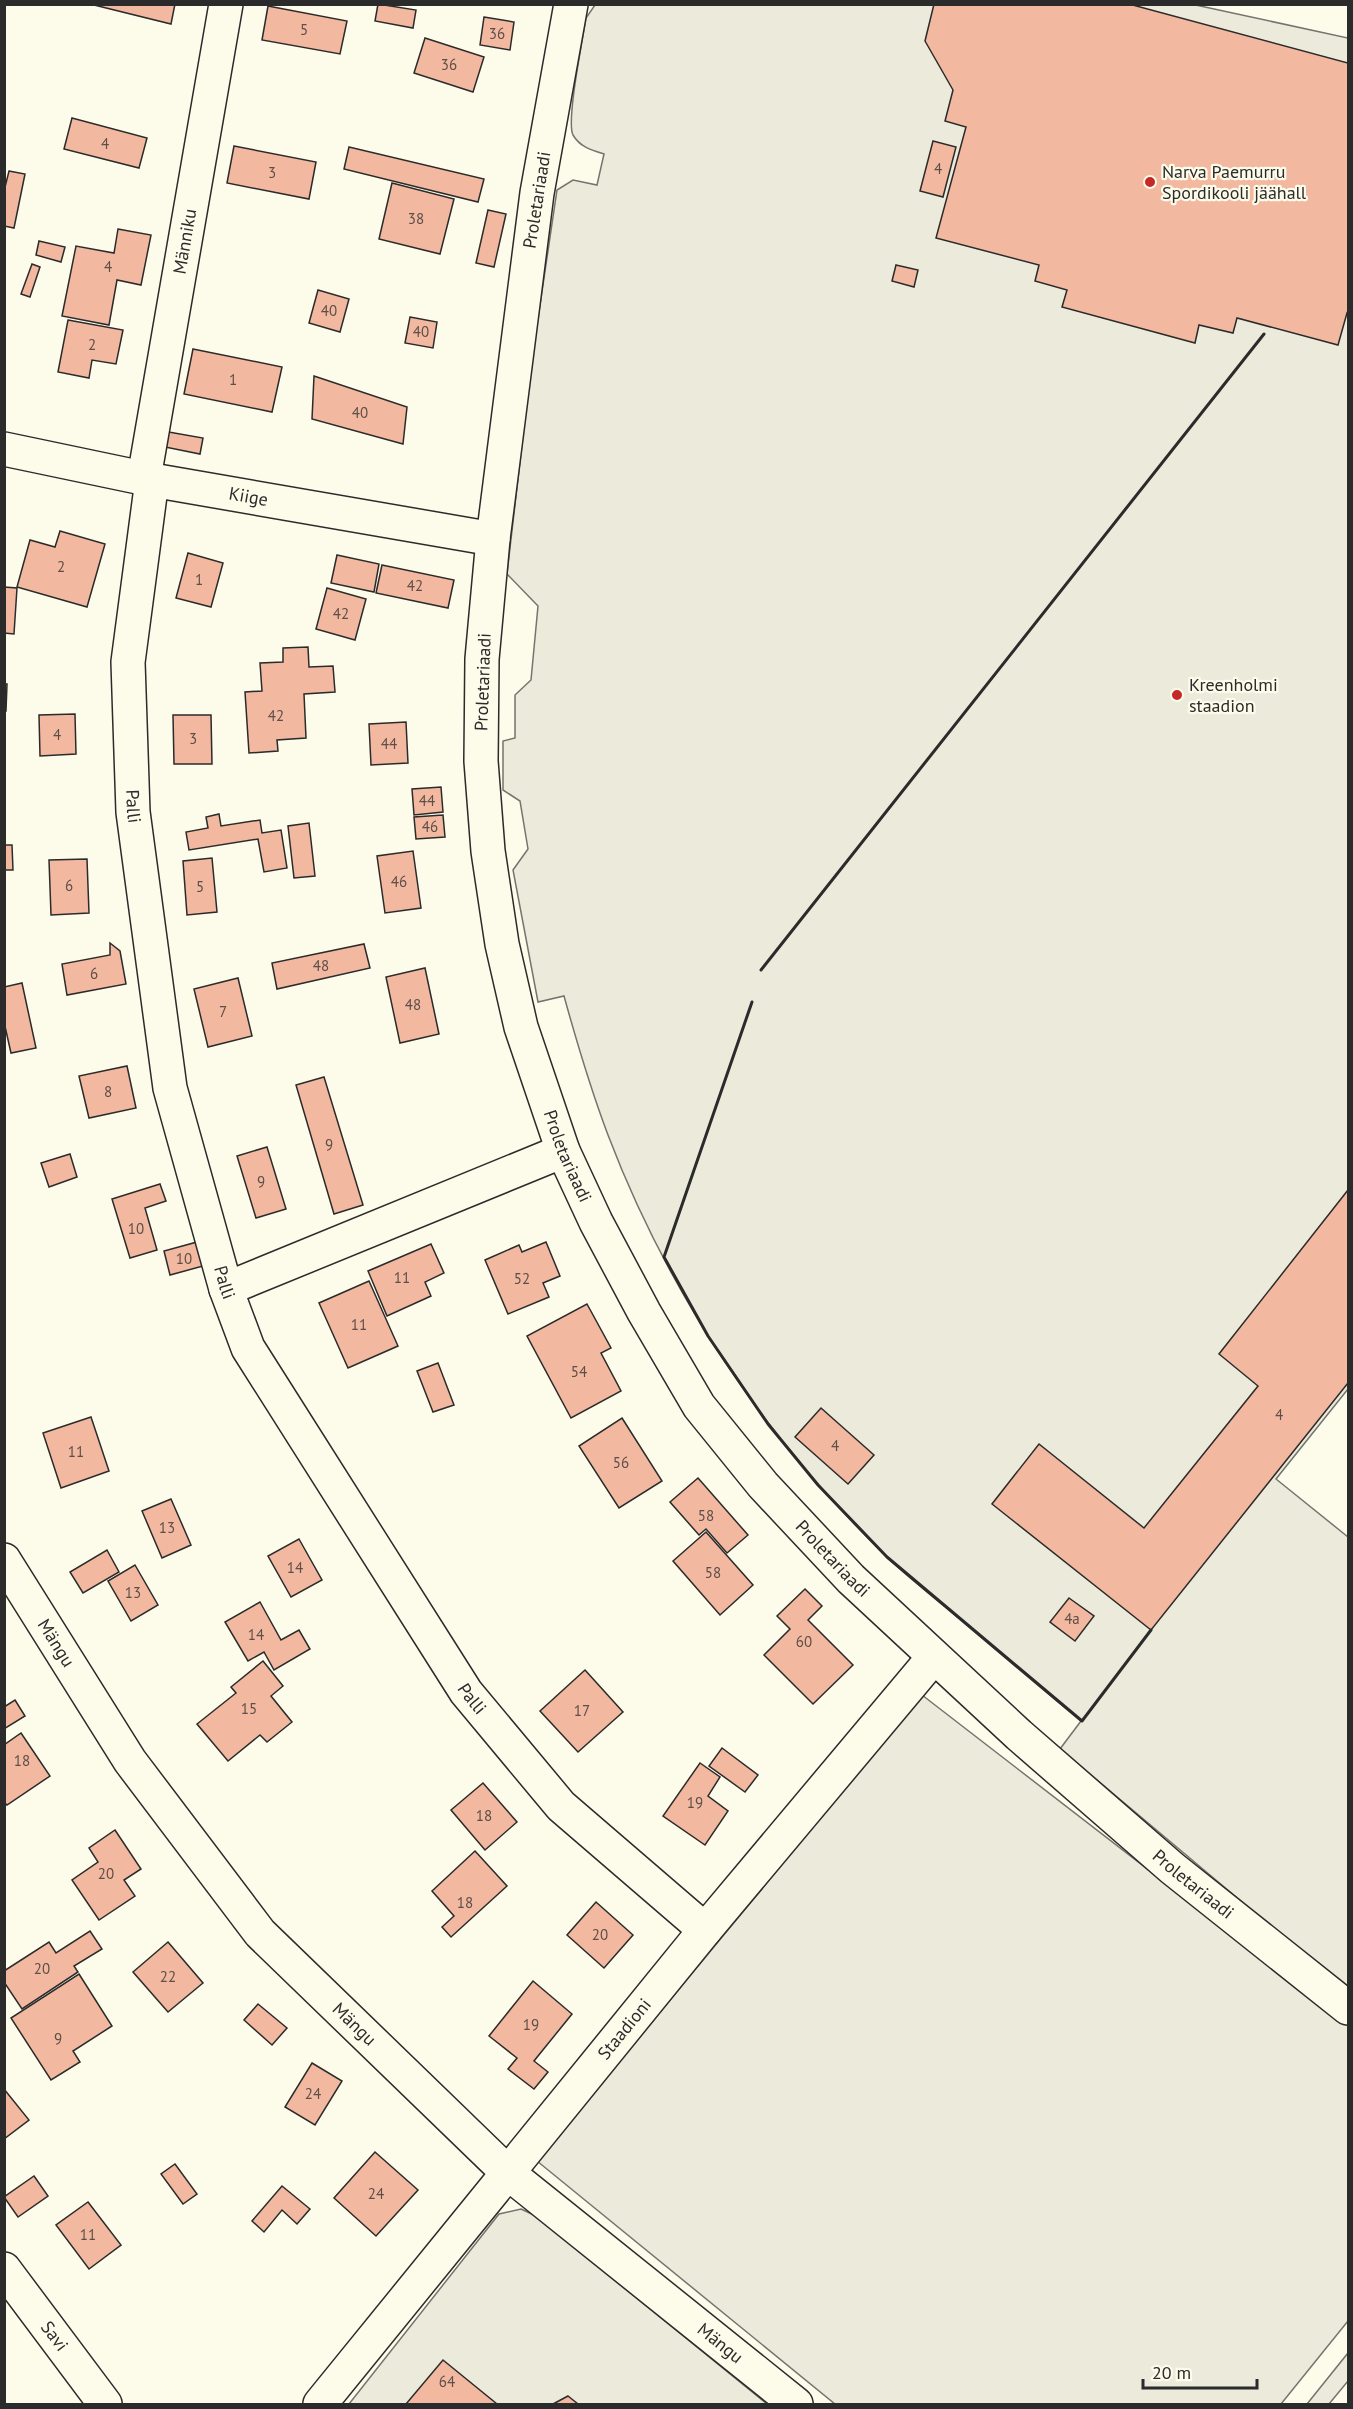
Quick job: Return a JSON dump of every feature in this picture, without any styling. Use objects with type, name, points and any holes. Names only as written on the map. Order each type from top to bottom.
[{"type":"street","name":"Männiku","points":[[148,479],[226,4]]},
{"type":"street","name":"Proletariaadi","points":[[571,4],[537,193],[494,539],[482,659],[481,761],[488,851],[502,944],[521,1027],[563,1151],[596,1222],[644,1312],[699,1406],[763,1485],[851,1579],[1019,1736],[1172,1868],[1348,2008]]},
{"type":"street","name":"Kiige","points":[[4,449],[148,479],[494,539]]},
{"type":"street","name":"Palli","points":[[148,479],[128,662],[133,812],[170,1088],[226,1290],[248,1348],[466,1692],[561,1806],[705,1930]]},
{"type":"street","points":[[226,1290],[563,1151]]},
{"type":"street","name":"Mängu","points":[[4,1560],[130,1761],[260,1933],[508,2173],[796,2404]]},
{"type":"street","name":"Staadioni","points":[[320,2404],[705,1930],[933,1658]]},
{"type":"street","name":"Savi","points":[[4,2269],[105,2404]]},
{"type":"shaded area","points":[[1191,4],[1348,38],[1348,1389],[1276,1479],[1348,1537],[1348,1991],[1060,1749],[1081,1721],[893,1563],[842,1511],[761,1413],[690,1307],[632,1194],[596,1101],[564,996],[538,1002],[513,870],[528,849],[520,801],[503,790],[503,741],[515,738],[515,695],[531,680],[538,606],[507,574],[531,366],[557,190],[573,180],[597,185],[604,154],[582,145],[573,135],[571,127],[573,97],[586,18],[595,5]]},
{"type":"shaded area","points":[[922,1695],[1348,2024],[1348,2321],[1281,2404],[835,2404],[537,2161]]},
{"type":"shaded area","points":[[521,2209],[536,2216],[767,2404],[349,2404],[499,2214]]},
{"type":"shaded area","points":[[1348,2353],[1348,2381],[1329,2404],[1307,2404]]},
{"type":"building","points":[[90,4],[175,4],[171,24]]},
{"type":"building","points":[[378,4],[416,10],[413,28],[375,21]]},
{"type":"building","name":"Narva Paemurru Spordikooli jäähall","points":[[934,4],[1129,4],[1348,63],[1348,314],[1338,345],[1237,318],[1233,333],[1199,325],[1195,343],[1062,307],[1067,290],[1035,281],[1039,265],[936,238],[966,127],[945,121],[953,90],[925,41]]},
{"type":"building","points":[[268,6],[347,21],[340,54],[262,40]]},
{"type":"building","points":[[484,17],[514,22],[510,50],[480,45]]},
{"type":"building","points":[[425,38],[484,57],[473,92],[414,73]]},
{"type":"building","points":[[72,118],[147,138],[139,168],[64,149]]},
{"type":"building","points":[[933,141],[956,147],[943,197],[920,191]]},
{"type":"building","points":[[234,146],[316,162],[309,199],[227,183]]},
{"type":"building","points":[[349,147],[484,179],[478,202],[344,169]]},
{"type":"building","points":[[9,171],[25,174],[14,228],[4,226],[4,191]]},
{"type":"building","points":[[392,183],[454,199],[440,254],[379,239]]},
{"type":"building","points":[[488,210],[506,214],[494,267],[476,263]]},
{"type":"building","points":[[118,229],[151,235],[141,285],[117,280],[109,325],[62,316],[76,246],[114,253]]},
{"type":"building","points":[[39,241],[65,247],[61,262],[36,255]]},
{"type":"building","points":[[32,264],[40,267],[30,297],[21,294]]},
{"type":"building","points":[[896,265],[918,270],[914,287],[892,281]]},
{"type":"building","points":[[318,290],[349,299],[340,332],[309,323]]},
{"type":"building","points":[[410,317],[437,322],[433,348],[405,343]]},
{"type":"building","points":[[68,320],[123,330],[116,364],[92,360],[89,378],[58,372]]},
{"type":"building","points":[[193,349],[282,367],[272,412],[184,394]]},
{"type":"building","points":[[314,376],[407,407],[403,444],[312,419]]},
{"type":"building","points":[[163,431],[203,438],[200,454],[160,446]]},
{"type":"building","points":[[60,531],[105,544],[87,607],[17,587],[30,540],[55,547]]},
{"type":"building","points":[[188,553],[223,563],[211,607],[176,598]]},
{"type":"building","points":[[337,555],[379,564],[374,592],[331,583]]},
{"type":"building","points":[[382,565],[454,580],[448,608],[376,593]]},
{"type":"building","points":[[4,587],[17,588],[14,634],[4,633]]},
{"type":"building","points":[[327,588],[366,599],[355,640],[316,629]]},
{"type":"building","points":[[308,647],[309,667],[333,666],[335,692],[304,694],[306,738],[277,740],[278,751],[249,753],[245,692],[262,691],[260,663],[283,662],[283,648]]},
{"type":"building","points":[[4,684],[7,684],[6,711],[4,711]]},
{"type":"building","points":[[75,714],[76,754],[40,756],[39,715]]},
{"type":"building","points":[[173,715],[211,715],[212,764],[174,764]]},
{"type":"building","points":[[406,722],[408,763],[371,765],[369,724]]},
{"type":"building","points":[[441,787],[443,812],[414,815],[412,789]]},
{"type":"building","points":[[219,814],[221,826],[260,820],[262,833],[281,830],[287,868],[264,872],[258,839],[189,850],[186,832],[208,828],[206,817]]},
{"type":"building","points":[[443,815],[445,837],[416,839],[414,817]]},
{"type":"building","points":[[309,823],[315,876],[294,878],[288,826]]},
{"type":"building","points":[[4,845],[12,845],[13,870],[4,870]]},
{"type":"building","points":[[413,851],[421,908],[385,913],[377,856]]},
{"type":"building","points":[[212,858],[217,912],[187,915],[183,861]]},
{"type":"building","points":[[87,859],[89,913],[51,915],[49,860]]},
{"type":"building","points":[[110,943],[120,951],[126,984],[67,995],[62,964],[110,955]]},
{"type":"building","points":[[364,944],[370,968],[277,989],[272,963]]},
{"type":"building","points":[[425,968],[439,1034],[400,1043],[386,977]]},
{"type":"building","points":[[238,978],[252,1036],[208,1047],[194,989]]},
{"type":"building","points":[[22,983],[36,1048],[11,1053],[4,1022],[4,987]]},
{"type":"building","points":[[127,1066],[136,1108],[89,1118],[79,1076]]},
{"type":"building","points":[[324,1077],[363,1205],[334,1214],[296,1085]]},
{"type":"building","points":[[267,1147],[286,1209],[256,1218],[237,1156]]},
{"type":"building","points":[[70,1154],[77,1177],[49,1187],[41,1163]]},
{"type":"building","points":[[160,1184],[166,1201],[145,1208],[157,1250],[130,1258],[112,1199]]},
{"type":"building","points":[[1348,1190],[1348,1383],[1151,1630],[992,1504],[1039,1444],[1144,1528],[1258,1386],[1219,1354]]},
{"type":"building","points":[[197,1242],[203,1266],[170,1275],[164,1251]]},
{"type":"building","points":[[546,1242],[560,1276],[543,1283],[549,1297],[508,1314],[485,1260],[519,1245],[522,1252]]},
{"type":"building","points":[[431,1244],[444,1273],[425,1282],[431,1296],[387,1316],[368,1271]]},
{"type":"building","points":[[369,1281],[398,1346],[348,1368],[319,1303]]},
{"type":"building","points":[[587,1304],[611,1348],[601,1353],[621,1391],[571,1418],[527,1336]]},
{"type":"building","points":[[438,1363],[454,1405],[433,1412],[417,1371]]},
{"type":"building","points":[[821,1408],[874,1455],[848,1484],[795,1437]]},
{"type":"building","points":[[91,1417],[109,1471],[61,1488],[43,1433]]},
{"type":"building","points":[[622,1418],[662,1481],[619,1508],[579,1446]]},
{"type":"building","points":[[698,1478],[748,1535],[727,1553],[706,1529],[699,1535],[670,1502]]},
{"type":"building","points":[[171,1499],[191,1545],[162,1558],[142,1511]]},
{"type":"building","points":[[706,1532],[753,1585],[720,1615],[673,1561]]},
{"type":"building","points":[[299,1539],[322,1580],[291,1597],[268,1556]]},
{"type":"building","points":[[107,1550],[119,1572],[83,1593],[70,1572]]},
{"type":"building","points":[[135,1565],[158,1605],[131,1621],[108,1581]]},
{"type":"building","points":[[805,1589],[822,1606],[808,1620],[853,1665],[813,1704],[764,1655],[790,1629],[777,1616]]},
{"type":"building","points":[[1069,1598],[1094,1616],[1075,1641],[1050,1622]]},
{"type":"building","points":[[260,1602],[281,1640],[299,1630],[310,1649],[274,1670],[264,1652],[248,1661],[225,1622]]},
{"type":"building","points":[[263,1661],[283,1686],[271,1696],[292,1722],[267,1742],[260,1735],[228,1761],[197,1724],[236,1693],[231,1687]]},
{"type":"building","points":[[585,1670],[623,1712],[578,1752],[540,1711]]},
{"type":"building","points":[[15,1700],[25,1716],[4,1729],[4,1707]]},
{"type":"building","points":[[21,1733],[50,1776],[7,1805],[4,1802],[4,1745]]},
{"type":"building","points":[[722,1748],[758,1775],[745,1792],[709,1766]]},
{"type":"building","points":[[700,1763],[720,1777],[708,1796],[728,1811],[705,1845],[663,1816]]},
{"type":"building","points":[[483,1783],[517,1822],[485,1850],[451,1810]]},
{"type":"building","points":[[115,1830],[141,1869],[124,1880],[135,1896],[99,1920],[72,1880],[98,1862],[89,1848]]},
{"type":"building","points":[[475,1851],[507,1886],[451,1937],[442,1927],[454,1916],[432,1891]]},
{"type":"building","points":[[596,1902],[633,1935],[604,1968],[567,1935]]},
{"type":"building","points":[[90,1931],[102,1949],[74,1966],[78,1972],[22,2009],[4,1982],[4,1971],[49,1942],[56,1953]]},
{"type":"building","points":[[168,1942],[203,1983],[168,2012],[133,1972]]},
{"type":"building","points":[[79,1974],[112,2026],[73,2051],[80,2062],[51,2080],[11,2018]]},
{"type":"building","points":[[533,1981],[572,2014],[534,2061],[548,2072],[534,2089],[508,2069],[517,2058],[489,2036]]},
{"type":"building","points":[[258,2004],[287,2028],[272,2045],[244,2020]]},
{"type":"building","points":[[312,2063],[342,2081],[315,2125],[285,2107]]},
{"type":"building","points":[[4,2089],[29,2120],[4,2139]]},
{"type":"building","points":[[375,2152],[418,2190],[376,2236],[334,2198]]},
{"type":"building","points":[[175,2164],[197,2194],[183,2204],[161,2174]]},
{"type":"building","points":[[34,2176],[48,2196],[18,2217],[4,2197]]},
{"type":"building","points":[[282,2186],[310,2209],[297,2224],[282,2210],[264,2232],[252,2221]]},
{"type":"building","points":[[88,2202],[121,2245],[89,2269],[56,2225]]},
{"type":"building","points":[[443,2360],[497,2404],[406,2404]]},
{"type":"building","points":[[568,2396],[578,2404],[553,2404]]},
{"type":"wall","points":[[761,970],[1264,334]]},
{"type":"wall","points":[[752,1002],[664,1257],[708,1336],[768,1424],[818,1485],[887,1557],[1082,1721],[1151,1630]]},
{"type":"place","name":"Narva Paemurru Spordikooli jäähall","points":[[1150,182]]},
{"type":"place","name":"Kreenholmi staadion","points":[[1177,695]]}]
